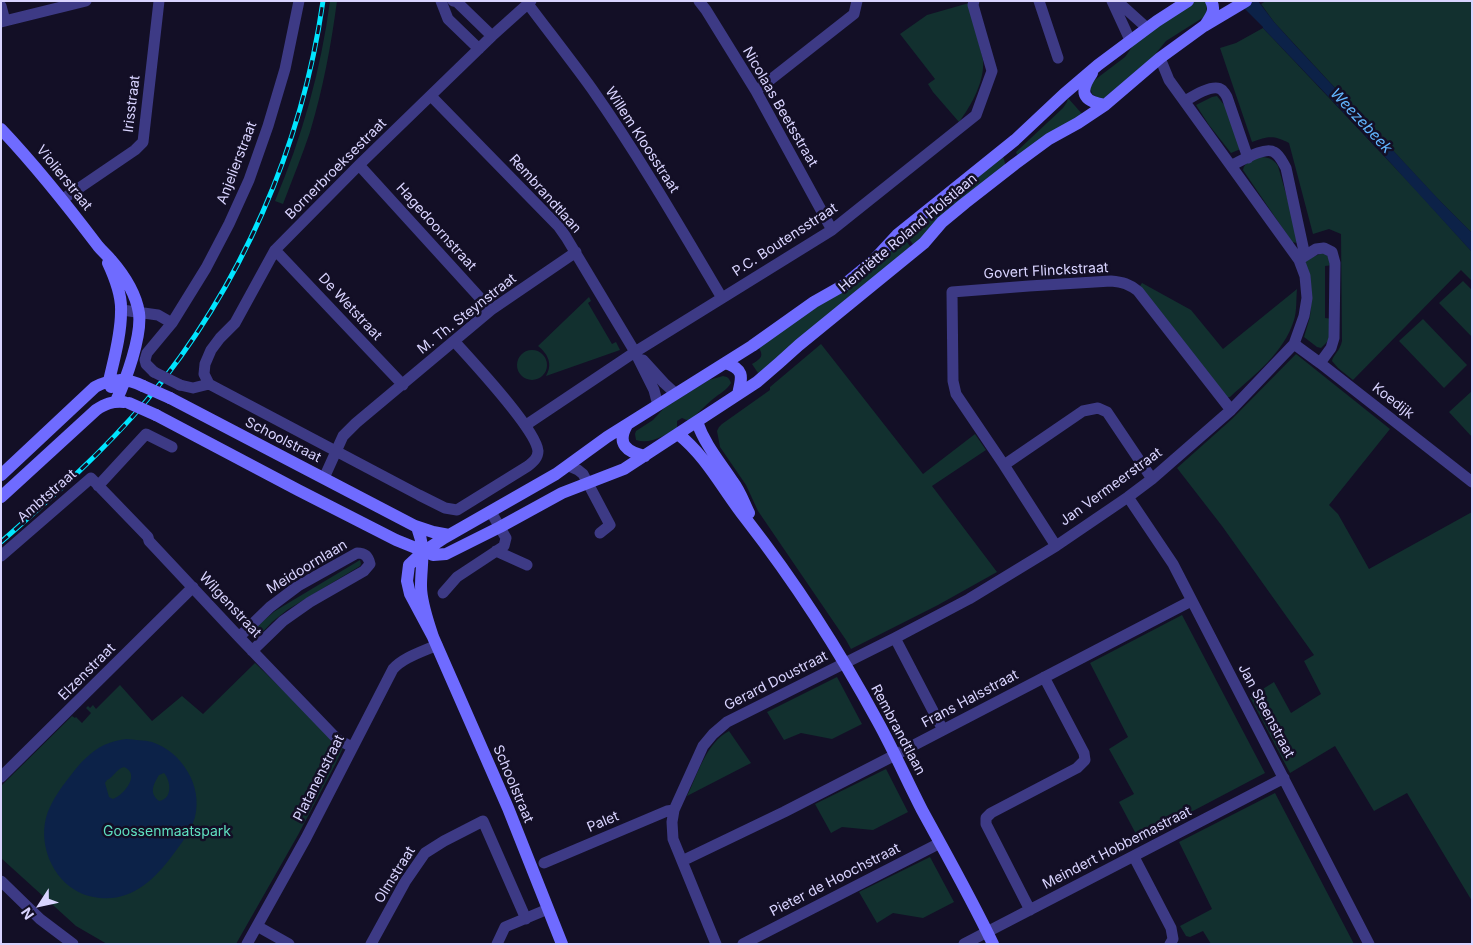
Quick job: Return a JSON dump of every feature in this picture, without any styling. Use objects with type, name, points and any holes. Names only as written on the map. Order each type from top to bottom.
[{"type":"main road","name":"Henriëtte Roland Holstlaan","points":[[449,535],[569,466],[593,446],[752,346],[814,302],[844,285],[872,262],[897,235],[1015,140],[1098,65],[1146,28],[1188,1]]},
{"type":"main road","points":[[1204,26],[1213,11],[1214,7],[1211,1]]},
{"type":"main road","name":"Henriëtte Roland Holstlaan","points":[[423,552],[433,555],[446,554],[562,493],[624,469],[697,422],[769,372],[799,344],[924,243],[942,222],[993,180],[1049,139],[1105,105],[1155,61],[1204,26],[1242,4]]},
{"type":"main road","points":[[1098,65],[1086,82],[1084,91],[1087,98],[1091,101],[1105,105]]},
{"type":"main road","name":"Violierstraat","points":[[1,128],[34,163],[63,199],[101,249],[112,260],[133,292],[139,324],[122,402]]},
{"type":"main road","name":"Violierstraat","points":[[101,249],[113,275],[122,310],[109,381]]},
{"type":"main road","points":[[725,363],[734,366],[741,373],[742,377],[738,394]]},
{"type":"main road","name":"Schoolstraat","points":[[109,381],[126,379],[170,398],[417,527],[422,539],[421,588],[426,616],[435,641],[508,808],[562,944]]},
{"type":"main road","points":[[1,475],[96,387],[109,381],[122,402]]},
{"type":"main road","points":[[1,497],[96,410],[104,405],[122,402],[156,415],[298,490],[423,552],[449,535]]},
{"type":"main road","name":"Rembrandtlaan","points":[[697,422],[702,436],[734,483],[761,538]]},
{"type":"main road","points":[[627,425],[622,435],[624,444],[631,452],[645,456]]},
{"type":"main road","name":"Rembrandtlaan","points":[[678,434],[690,444],[708,465],[761,538],[845,663],[990,938]]},
{"type":"main road","points":[[417,527],[449,535]]},
{"type":"street","points":[[1,6],[3,22],[86,1]]},
{"type":"street","name":"Irisstraat","points":[[63,199],[134,150],[142,142],[159,1]]},
{"type":"street","name":"Anjelierstraat","points":[[209,384],[193,388],[180,385],[154,372],[146,364],[145,360],[148,353],[172,323],[206,268],[249,180],[285,69],[299,1]]},
{"type":"street","points":[[442,1],[448,18],[479,49]]},
{"type":"street","points":[[453,1],[457,2],[492,36]]},
{"type":"street","name":"Nicolaas Beetsstraat","points":[[699,1],[756,91],[832,230]]},
{"type":"street","points":[[756,91],[854,14],[857,1]]},
{"type":"street","name":"P.C. Boutensstraat","points":[[526,424],[635,352],[832,230],[976,115],[992,71],[973,5],[974,1]]},
{"type":"street","points":[[1038,1],[1058,58]]},
{"type":"street","points":[[1112,1],[1130,40]]},
{"type":"street","points":[[1117,1],[1146,28]]},
{"type":"street","name":"Bornerbroeksestraat","points":[[209,384],[204,374],[205,364],[211,350],[220,338],[235,324],[275,250],[359,165],[492,36],[529,3]]},
{"type":"street","name":"Willem Kloosstraat","points":[[529,3],[622,134],[652,180],[722,298]]},
{"type":"street","name":"Jan Vermeerstraat","points":[[1155,61],[1302,258]]},
{"type":"street","points":[[1185,101],[1216,87],[1222,90],[1227,97],[1248,158]]},
{"type":"street","name":"Rembrandtlaan","points":[[431,96],[559,227],[576,252],[635,352],[654,390],[658,405]]},
{"type":"street","name":"Jan Vermeerstraat","points":[[845,663],[969,599],[1056,546],[1128,497],[1152,479],[1231,410],[1294,344],[1304,316],[1307,298],[1305,276],[1286,168],[1281,158],[1274,151],[1266,150],[1232,165]]},
{"type":"street","name":"Hagedoornstraat","points":[[359,165],[491,310]]},
{"type":"street","points":[[1302,258],[1316,249],[1324,248],[1332,252],[1335,263],[1334,338],[1331,348],[1320,362]]},
{"type":"street","name":"De Wetstraat","points":[[275,250],[403,385]]},
{"type":"street","name":"M. Th. Steynstraat","points":[[324,478],[343,436],[349,430],[491,310],[576,252]]},
{"type":"street","name":"Govert Flinckstraat","points":[[1004,465],[956,394],[953,381],[952,292],[1112,281],[1130,285],[1138,291],[1231,410]]},
{"type":"street","points":[[122,310],[158,315],[172,323]]},
{"type":"street","points":[[454,341],[526,424]]},
{"type":"street","name":"Koedijk","points":[[1294,344],[1320,362],[1472,482]]},
{"type":"street","name":"Rembrandtlaan","points":[[635,352],[676,394]]},
{"type":"street","name":"Schoolstraat","points":[[209,384],[419,495],[445,508],[454,510],[461,508],[528,466],[537,456],[536,443],[526,424]]},
{"type":"street","points":[[1056,546],[1004,465],[1083,411],[1098,408],[1108,412],[1152,479]]},
{"type":"street","name":"Ambtstraat","points":[[1,556],[94,482],[146,434],[172,447]]},
{"type":"street","points":[[569,466],[578,470],[610,525],[600,533]]},
{"type":"street","name":"Wilgenstraat","points":[[94,482],[148,537],[149,541],[238,637],[337,739],[352,747]]},
{"type":"street","name":"Jan Steenstraat","points":[[1128,497],[1173,564],[1369,944]]},
{"type":"street","points":[[443,593],[457,577],[504,546],[506,538],[491,512]]},
{"type":"street","points":[[496,552],[527,566]]},
{"type":"street","name":"Meidoornlaan","points":[[238,637],[270,607],[298,586],[357,553],[366,555],[370,564],[364,571],[283,621],[252,651]]},
{"type":"street","name":"Elzenstraat","points":[[1,777],[193,588]]},
{"type":"street","name":"Frans Halsstraat","points":[[682,861],[784,812],[1191,601]]},
{"type":"street","points":[[895,638],[943,730]]},
{"type":"street","name":"Platanenstraat","points":[[246,944],[306,838],[393,669],[397,664],[435,641]]},
{"type":"street","name":"Gerard Doustraat","points":[[716,944],[673,839],[672,822],[674,810],[703,746],[713,734],[728,722],[845,663]]},
{"type":"street","points":[[1030,910],[986,824],[986,818],[991,813],[1077,768],[1085,760],[1084,754],[1044,677]]},
{"type":"street","name":"Meindert Hobbemastraat","points":[[964,944],[990,938],[1030,910],[1284,778]]},
{"type":"street","name":"Palet","points":[[544,863],[667,811],[674,810]]},
{"type":"street","name":"Olmstraat","points":[[371,944],[424,852],[483,821],[526,919]]},
{"type":"street","name":"Pieter de Hoochstraat","points":[[743,944],[940,843]]},
{"type":"street","points":[[1134,857],[1171,928],[1173,939],[1170,944]]},
{"type":"street","points":[[1,882],[40,919],[73,944]]},
{"type":"street","points":[[496,944],[506,927],[548,909]]},
{"type":"street","points":[[257,926],[288,944]]},
{"type":"green space","points":[[330,1],[337,1],[323,84],[310,132],[283,204],[275,201],[302,128],[316,78]]},
{"type":"green space","points":[[1194,1],[1205,1],[1207,4],[1204,17],[1166,41],[1152,58],[1102,100],[1092,94],[1090,87],[1092,82],[1125,57],[1137,40]]},
{"type":"green space","points":[[1266,1],[1472,1],[1472,233],[1436,197],[1274,22],[1261,4]]},
{"type":"green space","points":[[969,3],[983,60],[983,68],[976,93],[959,122],[933,92],[928,84],[935,79],[900,34],[927,15]]},
{"type":"green space","points":[[1263,28],[1472,252],[1472,281],[1461,270],[1353,380],[1332,361],[1342,341],[1341,234],[1329,229],[1313,234],[1289,143],[1271,137],[1252,142],[1220,48],[1236,43]]},
{"type":"green space","points":[[1217,96],[1225,106],[1243,148],[1231,153],[1196,105]]},
{"type":"green space","points":[[1068,98],[1083,115],[1018,157],[1016,152],[1063,108]]},
{"type":"green space","points":[[1003,156],[1006,167],[915,247],[905,233]]},
{"type":"green space","points":[[1258,157],[1270,158],[1278,166],[1292,215],[1297,243],[1292,242],[1243,170],[1246,164]]},
{"type":"green space","points":[[902,235],[912,249],[760,376],[752,364],[761,356],[758,346]]},
{"type":"green space","points":[[1325,252],[1333,265],[1325,266],[1325,318],[1333,319],[1330,339],[1321,348],[1304,337],[1310,317],[1311,305],[1305,260]]},
{"type":"green space","points":[[1463,281],[1472,290],[1472,337],[1439,303]]},
{"type":"green space","points":[[1142,283],[1191,310],[1223,349],[1297,289],[1295,316],[1289,332],[1276,353],[1249,380],[1230,397],[1227,397],[1140,286]]},
{"type":"green space","points":[[589,297],[591,301],[588,303],[612,344],[616,342],[620,350],[546,376],[549,367],[548,359],[538,346]]},
{"type":"green space","points":[[1423,319],[1467,365],[1444,388],[1399,341]]},
{"type":"green space","points":[[821,344],[923,474],[975,434],[986,450],[932,486],[997,572],[938,605],[851,649],[758,511],[746,485],[720,447],[717,431],[722,424],[770,390],[770,387]]},
{"type":"green space","points":[[532,350],[543,354],[547,365],[543,376],[532,380],[521,376],[517,365],[521,354]]},
{"type":"green space","points":[[1296,354],[1390,429],[1329,505],[1338,514],[1369,569],[1472,512],[1472,901],[1407,793],[1374,811],[1335,746],[1290,773],[1250,697],[1274,682],[1291,713],[1321,694],[1304,661],[1314,655],[1222,526],[1177,468],[1232,419]]},
{"type":"green space","points":[[723,376],[730,380],[729,386],[689,421],[682,418],[677,421],[677,428],[658,438],[647,441],[636,440],[636,431],[653,420],[664,408],[709,380]]},
{"type":"green space","points":[[1472,391],[1472,437],[1449,412]]},
{"type":"green space","points":[[360,560],[360,566],[287,610],[258,637],[253,635],[252,632],[256,627],[275,611]]},
{"type":"green space","points":[[1182,615],[1265,773],[1153,832],[1150,826],[1136,834],[1119,802],[1134,794],[1109,749],[1128,737],[1090,663]]},
{"type":"green space","name":"Goossenmaatspark","points":[[255,663],[343,748],[298,835],[236,944],[107,944],[76,926],[1,858],[1,786],[72,716],[82,723],[91,713],[86,708],[88,706],[90,708],[93,705],[96,709],[120,685],[152,721],[182,696],[203,714]]},
{"type":"green space","points":[[837,677],[862,724],[832,739],[801,733],[784,740],[767,712]]},
{"type":"green space","points":[[729,731],[751,763],[687,796],[699,769],[714,743]]},
{"type":"green space","points":[[886,769],[908,812],[873,830],[842,827],[831,833],[815,804]]},
{"type":"green space","points":[[1275,793],[1354,944],[1211,944],[1203,931],[1190,937],[1186,936],[1180,926],[1212,909],[1179,842]]},
{"type":"green space","points":[[930,857],[954,902],[923,918],[893,913],[877,923],[859,892]]},
{"type":"water","name":"Weezebeek","points":[[1237,1],[1258,1],[1294,44],[1472,233],[1472,252],[1366,136]]},
{"type":"water","points":[[126,739],[152,742],[163,747],[181,762],[193,782],[197,805],[195,817],[182,843],[150,881],[122,896],[112,898],[93,897],[78,892],[66,883],[52,864],[47,853],[45,841],[46,818],[57,795],[82,762],[104,745]],"holes":[[[124,767],[129,770],[131,779],[126,789],[113,799],[109,797],[105,783],[119,769]],[[164,773],[168,780],[169,793],[164,800],[159,801],[154,795],[153,789],[159,775]]]},
{"type":"railway","points":[[1,542],[77,474],[113,438],[147,400],[181,356],[211,311],[238,263],[262,213],[283,162],[300,109],[323,1]]}]
